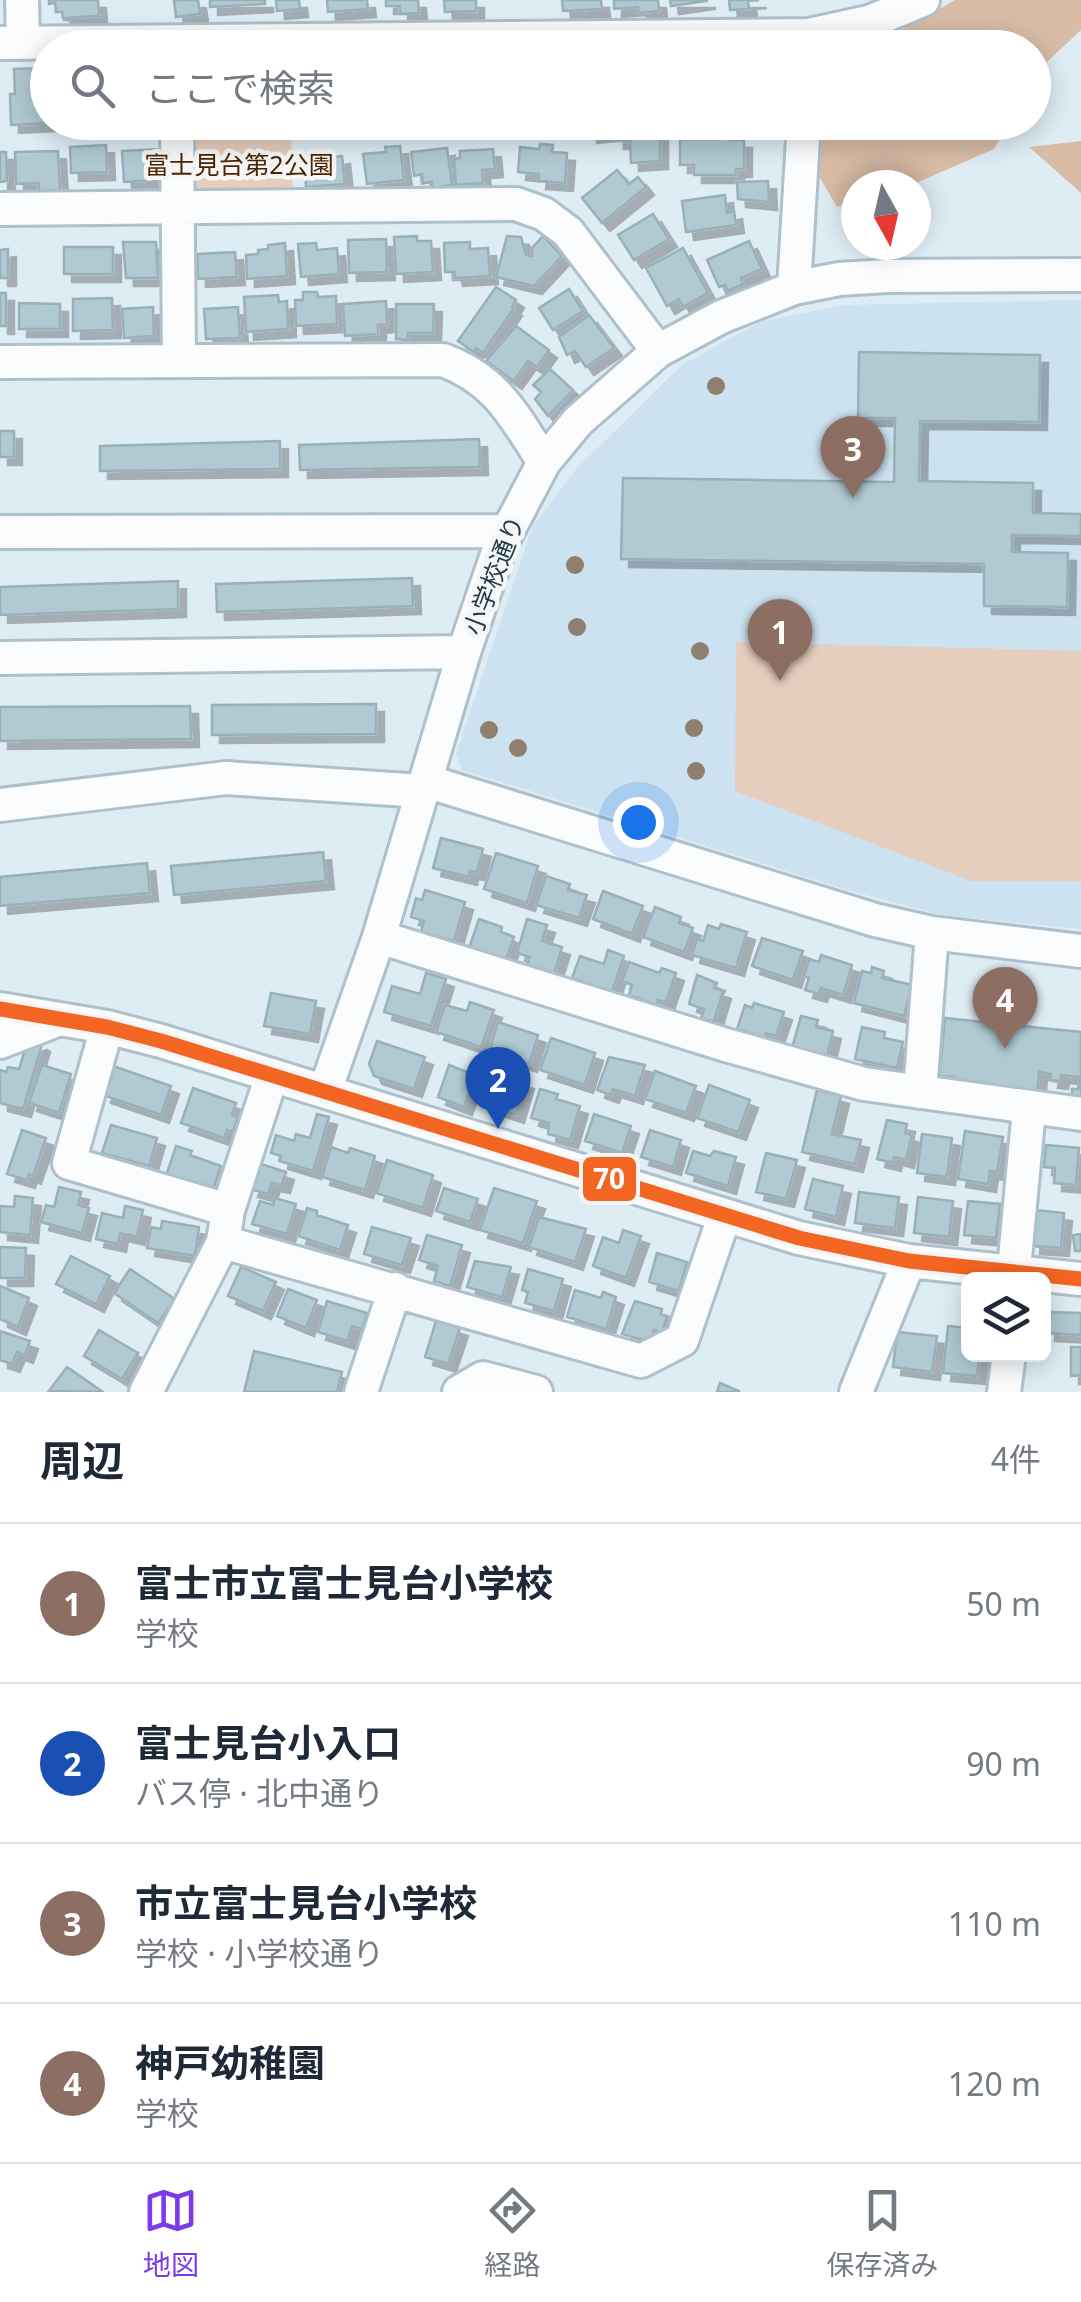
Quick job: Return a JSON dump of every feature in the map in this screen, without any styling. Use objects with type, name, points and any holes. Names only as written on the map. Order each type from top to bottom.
[{"type":"street","points":[[12,43],[22,0]]},
{"type":"street","points":[[843,30],[923,0]]},
{"type":"street","points":[[177,140],[180,361]]},
{"type":"street","points":[[794,288],[803,140]]},
{"type":"street","points":[[0,209],[516,204],[544,214],[568,232],[658,351]]},
{"type":"street","name":"小学校通り","points":[[325,1091],[379,937],[464,652],[506,531],[544,462],[578,421],[658,351],[721,317],[794,288],[839,279],[887,276],[1081,275]]},
{"type":"street","points":[[0,362],[443,360],[484,380],[502,399],[544,462]]},
{"type":"street","points":[[0,532],[506,531]]},
{"type":"street","points":[[0,658],[464,652]]},
{"type":"street","points":[[0,805],[226,778],[424,786],[875,920],[932,933],[1081,950]]},
{"type":"street","points":[[920,1092],[932,933]]},
{"type":"street","points":[[379,937],[864,1084],[1081,1114]]},
{"type":"street","points":[[0,1009],[107,1027],[798,1238],[985,1272]]},
{"type":"street","points":[[0,1042],[61,1018]]},
{"type":"street","points":[[107,1027],[69,1164],[395,1289],[641,1361],[682,1340],[724,1217]]},
{"type":"street","points":[[146,1392],[226,1226],[272,1075]]},
{"type":"street","points":[[1013,1272],[1029,1109]]},
{"type":"street","points":[[856,1392],[909,1261]]},
{"type":"street","points":[[1051,1278],[1081,1279]]},
{"type":"street","points":[[361,1392],[395,1289]]},
{"type":"street","points":[[1004,1392],[1008,1362]]},
{"type":"street","points":[[458,1392],[483,1378],[536,1392]]},
{"type":"shaded area","points":[[955,0],[1081,0],[1081,30],[1051,58],[1051,30],[901,30]]},
{"type":"shaded area","points":[[821,140],[999,140],[994,149],[931,176],[931,170],[841,170],[841,206],[837,207],[811,163]]},
{"type":"shaded area","points":[[1081,141],[1081,193],[1029,147]]},
{"type":"shaded area","points":[[1081,300],[1081,929],[940,915],[462,770],[456,754],[532,528],[576,469],[682,365],[760,322],[843,305]]},
{"type":"green space","name":"富士見台第2公園","points":[[186,140],[291,140],[293,195],[200,197],[187,186]]},
{"type":"green space","points":[[736,642],[1081,651],[1081,881],[971,881],[735,791]]},
{"type":"building","points":[[49,0],[98,0],[99,16],[63,18]]},
{"type":"building","points":[[174,0],[198,0],[200,14],[176,17]]},
{"type":"building","points":[[210,0],[265,0],[265,4],[210,7]]},
{"type":"building","points":[[276,0],[299,0],[300,9],[277,11]]},
{"type":"building","points":[[327,0],[367,0],[368,9],[328,12]]},
{"type":"building","points":[[386,0],[418,0],[419,13],[400,14],[400,6],[386,6]]},
{"type":"building","points":[[444,0],[476,0],[476,11],[445,12]]},
{"type":"building","points":[[562,0],[601,0],[602,9],[563,11]]},
{"type":"building","points":[[614,0],[658,0],[659,11],[639,13],[638,7],[614,9]]},
{"type":"building","points":[[670,0],[707,0],[707,1],[671,6]]},
{"type":"building","points":[[729,0],[759,0],[748,1],[749,9],[730,10]]},
{"type":"building","points":[[14,69],[30,69],[30,124],[11,125]]},
{"type":"building","points":[[660,140],[660,161],[631,163],[630,141],[616,141]]},
{"type":"building","points":[[680,140],[744,140],[744,169],[736,169],[736,175],[694,175],[694,165],[680,165]]},
{"type":"building","points":[[540,144],[553,145],[552,152],[567,153],[565,183],[538,181],[539,174],[518,172],[520,147],[539,149]]},
{"type":"building","points":[[106,145],[107,172],[71,173],[70,147]]},
{"type":"building","points":[[400,146],[404,180],[367,184],[363,154]]},
{"type":"building","points":[[447,148],[452,185],[432,188],[432,182],[423,183],[422,174],[414,176],[411,152]]},
{"type":"building","points":[[159,149],[160,180],[124,182],[122,151]]},
{"type":"building","points":[[493,149],[495,169],[482,170],[483,183],[456,185],[454,159],[460,158],[460,151]]},
{"type":"building","points":[[58,151],[60,190],[39,191],[39,183],[16,184],[15,152]]},
{"type":"building","points":[[0,152],[6,152],[7,181],[0,182]]},
{"type":"building","points":[[334,152],[335,157],[342,156],[345,184],[306,187],[304,155]]},
{"type":"building","points":[[617,170],[629,184],[638,177],[646,187],[602,223],[582,198]]},
{"type":"building","points":[[768,181],[769,202],[738,199],[737,182]]},
{"type":"building","points":[[725,195],[727,213],[734,211],[736,225],[686,232],[682,201]]},
{"type":"building","points":[[653,214],[669,239],[634,260],[618,235]]},
{"type":"building","points":[[417,236],[417,241],[431,241],[433,272],[396,274],[394,237]]},
{"type":"building","points":[[507,236],[521,237],[526,255],[532,256],[532,248],[543,236],[562,256],[534,286],[496,277]]},
{"type":"building","points":[[386,239],[387,272],[349,273],[348,240]]},
{"type":"building","points":[[749,241],[762,269],[741,278],[743,284],[728,291],[725,285],[719,287],[707,260]]},
{"type":"building","points":[[123,242],[156,242],[158,278],[126,278]]},
{"type":"building","points":[[470,242],[470,249],[488,248],[490,276],[455,278],[454,272],[445,272],[444,243]]},
{"type":"building","points":[[285,243],[287,276],[247,279],[246,255],[258,254],[268,245]]},
{"type":"building","points":[[316,243],[317,250],[337,248],[339,274],[301,277],[298,244]]},
{"type":"building","points":[[64,247],[113,247],[113,274],[64,274]]},
{"type":"building","points":[[683,248],[708,293],[683,307],[679,299],[667,306],[646,268]]},
{"type":"building","points":[[8,249],[8,278],[0,278],[0,250]]},
{"type":"building","points":[[235,252],[237,277],[198,279],[197,254]]},
{"type":"building","points":[[496,287],[516,300],[514,308],[483,353],[476,348],[474,352],[458,341]]},
{"type":"building","points":[[569,289],[583,311],[553,330],[539,308]]},
{"type":"building","points":[[303,292],[317,292],[318,297],[336,296],[337,324],[296,326],[295,300],[303,300]]},
{"type":"building","points":[[0,293],[6,293],[6,326],[0,326]]},
{"type":"building","points":[[278,295],[279,302],[287,301],[288,329],[246,332],[244,297]]},
{"type":"building","points":[[112,298],[113,330],[73,331],[73,299]]},
{"type":"building","points":[[386,301],[387,324],[378,325],[378,334],[345,336],[343,304]]},
{"type":"building","points":[[19,303],[60,304],[60,329],[19,329]]},
{"type":"building","points":[[396,304],[434,304],[433,333],[408,333],[408,340],[396,339]]},
{"type":"building","points":[[153,307],[154,336],[124,338],[122,309]]},
{"type":"building","points":[[238,307],[240,338],[206,339],[204,309]]},
{"type":"building","points":[[589,315],[614,348],[586,367],[575,351],[567,355],[559,337]]},
{"type":"building","points":[[516,326],[549,350],[537,367],[528,361],[514,381],[486,361]]},
{"type":"building","points":[[859,352],[1040,355],[1039,422],[920,421],[919,481],[1033,483],[1033,513],[1081,514],[1081,536],[1012,535],[1012,552],[1068,553],[1067,607],[984,606],[984,564],[621,559],[623,478],[894,482],[895,418],[858,418]]},
{"type":"building","points":[[550,369],[573,390],[548,416],[535,399],[541,392],[533,385]]},
{"type":"building","points":[[0,431],[14,431],[14,457],[0,457]]},
{"type":"building","points":[[479,439],[480,467],[300,470],[299,445]]},
{"type":"building","points":[[280,441],[280,469],[100,471],[100,446]]},
{"type":"building","points":[[412,578],[413,606],[217,612],[216,584]]},
{"type":"building","points":[[178,581],[178,609],[0,615],[0,587]]},
{"type":"building","points":[[376,704],[376,734],[212,735],[212,705]]},
{"type":"building","points":[[190,706],[191,739],[0,741],[0,707]]},
{"type":"building","points":[[441,838],[483,849],[477,872],[470,871],[469,877],[433,868]]},
{"type":"building","points":[[323,852],[326,881],[174,895],[171,866]]},
{"type":"building","points":[[496,853],[538,866],[527,903],[484,889]]},
{"type":"building","points":[[147,863],[150,893],[0,906],[0,877]]},
{"type":"building","points":[[546,876],[570,884],[568,890],[587,895],[579,918],[536,905]]},
{"type":"building","points":[[425,890],[465,902],[454,941],[421,932],[424,921],[411,917],[416,898],[422,900]]},
{"type":"building","points":[[603,891],[643,906],[632,934],[593,919]]},
{"type":"building","points":[[655,907],[681,917],[679,923],[693,928],[684,952],[643,937]]},
{"type":"building","points":[[479,919],[502,927],[501,932],[514,937],[506,960],[469,948]]},
{"type":"building","points":[[527,919],[547,925],[542,941],[562,947],[554,973],[527,965],[530,957],[517,953]]},
{"type":"building","points":[[721,924],[747,932],[736,968],[692,955],[697,939],[703,941],[708,925],[719,929]]},
{"type":"building","points":[[762,938],[803,951],[793,980],[752,966]]},
{"type":"building","points":[[608,950],[624,956],[612,992],[572,978],[580,956],[604,964]]},
{"type":"building","points":[[821,955],[852,965],[843,995],[821,988],[819,994],[805,990],[809,959],[819,962]]},
{"type":"building","points":[[629,962],[659,973],[662,968],[676,973],[666,1002],[658,1000],[657,1005],[629,995],[632,985],[622,981]]},
{"type":"building","points":[[872,967],[884,971],[882,978],[912,985],[904,1016],[854,1003],[862,971],[871,973]]},
{"type":"building","points":[[426,973],[446,979],[431,1026],[384,1012],[392,986],[420,994]]},
{"type":"building","points":[[697,975],[717,983],[714,988],[723,991],[714,1021],[701,1019],[704,1009],[689,1004]]},
{"type":"building","points":[[271,993],[316,1001],[310,1034],[264,1026]]},
{"type":"building","points":[[470,1002],[494,1010],[481,1047],[436,1032],[445,1005],[467,1011]]},
{"type":"building","points":[[754,1003],[784,1012],[776,1036],[766,1033],[765,1038],[737,1029],[745,1005],[752,1008]]},
{"type":"building","points":[[801,1016],[818,1020],[816,1027],[833,1031],[827,1056],[792,1048]]},
{"type":"building","points":[[945,1018],[1081,1032],[1081,1097],[1072,1096],[1080,1077],[1061,1075],[1060,1081],[1050,1080],[1051,1074],[1039,1072],[1037,1095],[953,1087],[954,1077],[939,1076]]},
{"type":"building","points":[[498,1022],[538,1035],[529,1064],[489,1051]]},
{"type":"building","points":[[862,1027],[885,1032],[884,1038],[903,1042],[897,1068],[855,1059]]},
{"type":"building","points":[[551,1038],[595,1053],[585,1085],[540,1070]]},
{"type":"building","points":[[377,1041],[425,1057],[414,1089],[374,1076],[369,1064]]},
{"type":"building","points":[[42,1044],[23,1109],[0,1103],[0,1070],[19,1069],[26,1047]]},
{"type":"building","points":[[609,1057],[645,1065],[635,1096],[613,1089],[611,1095],[597,1090]]},
{"type":"building","points":[[42,1065],[71,1074],[59,1113],[29,1103]]},
{"type":"building","points":[[449,1065],[475,1075],[464,1107],[438,1097]]},
{"type":"building","points":[[113,1066],[171,1086],[161,1115],[103,1095]]},
{"type":"building","points":[[655,1071],[696,1086],[686,1113],[645,1099]]},
{"type":"building","points":[[505,1075],[526,1081],[516,1115],[495,1108]]},
{"type":"building","points":[[709,1085],[750,1100],[738,1132],[697,1118]]},
{"type":"building","points":[[193,1088],[236,1103],[232,1115],[238,1117],[233,1132],[227,1130],[224,1138],[181,1123]]},
{"type":"building","points":[[540,1089],[580,1106],[570,1140],[548,1134],[549,1123],[531,1118]]},
{"type":"building","points":[[817,1090],[841,1096],[832,1134],[861,1140],[855,1164],[802,1152]]},
{"type":"building","points":[[317,1114],[329,1117],[313,1171],[280,1161],[281,1156],[271,1153],[276,1135],[294,1141],[296,1134],[310,1138]]},
{"type":"building","points":[[594,1114],[631,1126],[622,1153],[585,1141]]},
{"type":"building","points":[[887,1120],[907,1124],[905,1133],[912,1135],[906,1160],[894,1157],[893,1163],[877,1159]]},
{"type":"building","points":[[111,1125],[157,1138],[149,1166],[102,1153]]},
{"type":"building","points":[[22,1130],[46,1138],[33,1176],[29,1174],[27,1180],[7,1174]]},
{"type":"building","points":[[650,1130],[681,1140],[673,1167],[641,1157]]},
{"type":"building","points":[[965,1131],[1003,1137],[997,1172],[990,1171],[988,1184],[958,1179]]},
{"type":"building","points":[[922,1134],[952,1138],[947,1177],[917,1173]]},
{"type":"building","points":[[1046,1145],[1079,1148],[1076,1185],[1054,1183],[1055,1168],[1044,1167]]},
{"type":"building","points":[[176,1146],[221,1166],[213,1189],[199,1185],[198,1189],[165,1179]]},
{"type":"building","points":[[331,1147],[375,1156],[365,1190],[322,1177]]},
{"type":"building","points":[[693,1151],[736,1157],[728,1186],[686,1173]]},
{"type":"building","points":[[766,1153],[797,1160],[786,1199],[756,1192]]},
{"type":"building","points":[[387,1160],[433,1175],[423,1208],[376,1193]]},
{"type":"building","points":[[261,1164],[286,1172],[282,1185],[272,1183],[268,1194],[250,1189]]},
{"type":"building","points":[[813,1179],[843,1186],[836,1217],[805,1209]]},
{"type":"building","points":[[59,1187],[81,1192],[78,1205],[89,1208],[82,1233],[41,1222],[46,1205],[54,1207]]},
{"type":"building","points":[[444,1188],[478,1199],[470,1222],[436,1211]]},
{"type":"building","points":[[494,1188],[537,1201],[523,1243],[480,1230]]},
{"type":"building","points":[[859,1192],[899,1197],[895,1228],[855,1223]]},
{"type":"building","points":[[15,1196],[33,1198],[30,1235],[0,1232],[0,1206],[14,1207]]},
{"type":"building","points":[[918,1197],[953,1201],[949,1237],[914,1233]]},
{"type":"building","points":[[275,1198],[296,1204],[287,1234],[252,1224],[260,1201],[273,1205]]},
{"type":"building","points":[[968,1201],[1000,1204],[996,1238],[964,1235]]},
{"type":"building","points":[[125,1206],[143,1210],[137,1237],[120,1233],[118,1244],[96,1239],[102,1213],[123,1218]]},
{"type":"building","points":[[307,1208],[348,1225],[340,1250],[298,1236]]},
{"type":"building","points":[[1035,1210],[1064,1213],[1061,1248],[1032,1246]]},
{"type":"building","points":[[539,1217],[586,1229],[575,1262],[529,1247]]},
{"type":"building","points":[[162,1221],[199,1227],[195,1256],[147,1248],[151,1227],[161,1229]]},
{"type":"building","points":[[372,1227],[411,1238],[402,1265],[364,1254]]},
{"type":"building","points":[[623,1230],[641,1236],[626,1278],[593,1266],[603,1237],[619,1243]]},
{"type":"building","points":[[1081,1234],[1081,1251],[1075,1251],[1073,1235]]},
{"type":"building","points":[[427,1235],[462,1245],[450,1286],[434,1281],[438,1266],[419,1260]]},
{"type":"building","points":[[0,1247],[26,1248],[25,1278],[0,1278]]},
{"type":"building","points":[[657,1253],[687,1262],[679,1291],[649,1282]]},
{"type":"building","points":[[71,1256],[110,1276],[96,1304],[56,1284]]},
{"type":"building","points":[[475,1261],[511,1267],[502,1297],[467,1287]]},
{"type":"building","points":[[241,1267],[276,1282],[263,1311],[228,1296]]},
{"type":"building","points":[[130,1269],[175,1299],[158,1323],[114,1293]]},
{"type":"building","points":[[528,1269],[563,1279],[554,1311],[525,1303],[528,1292],[522,1290]]},
{"type":"building","points":[[0,1286],[29,1298],[18,1327],[0,1319]]},
{"type":"building","points":[[288,1289],[317,1300],[306,1328],[277,1316]]},
{"type":"building","points":[[575,1290],[601,1298],[603,1292],[616,1297],[606,1329],[567,1317]]},
{"type":"building","points":[[327,1301],[367,1313],[362,1329],[352,1326],[347,1341],[318,1332]]},
{"type":"building","points":[[635,1301],[662,1309],[661,1314],[667,1316],[662,1333],[654,1330],[651,1342],[622,1334]]},
{"type":"building","points":[[1051,1312],[1081,1313],[1081,1335],[1051,1333]]},
{"type":"building","points":[[436,1321],[460,1328],[448,1364],[425,1357]]},
{"type":"building","points":[[948,1326],[961,1327],[961,1362],[979,1362],[977,1376],[943,1373]]},
{"type":"building","points":[[99,1330],[138,1353],[122,1379],[84,1356]]},
{"type":"building","points":[[0,1331],[30,1341],[25,1355],[17,1352],[12,1364],[0,1360]]},
{"type":"building","points":[[897,1332],[937,1336],[932,1372],[893,1367]]},
{"type":"building","points":[[1071,1347],[1081,1347],[1081,1375],[1071,1376]]},
{"type":"building","points":[[254,1351],[342,1372],[337,1392],[244,1392]]},
{"type":"building","points":[[67,1367],[103,1392],[49,1391]]},
{"type":"building","points":[[720,1383],[739,1391],[739,1392],[717,1392]]},
{"type":"transit line","name":"70","points":[[0,1009],[107,1027],[161,1041],[799,1238],[909,1261],[1081,1279]]},
{"type":"place","name":"市立富士見台小学校","points":[[853,498]]},
{"type":"place","name":"富士市立富士見台小学校","points":[[780,681]]},
{"type":"place","name":"神戸幼稚園","points":[[1005,1049]]},
{"type":"place","name":"富士見台小入口","points":[[498,1129]]}]
